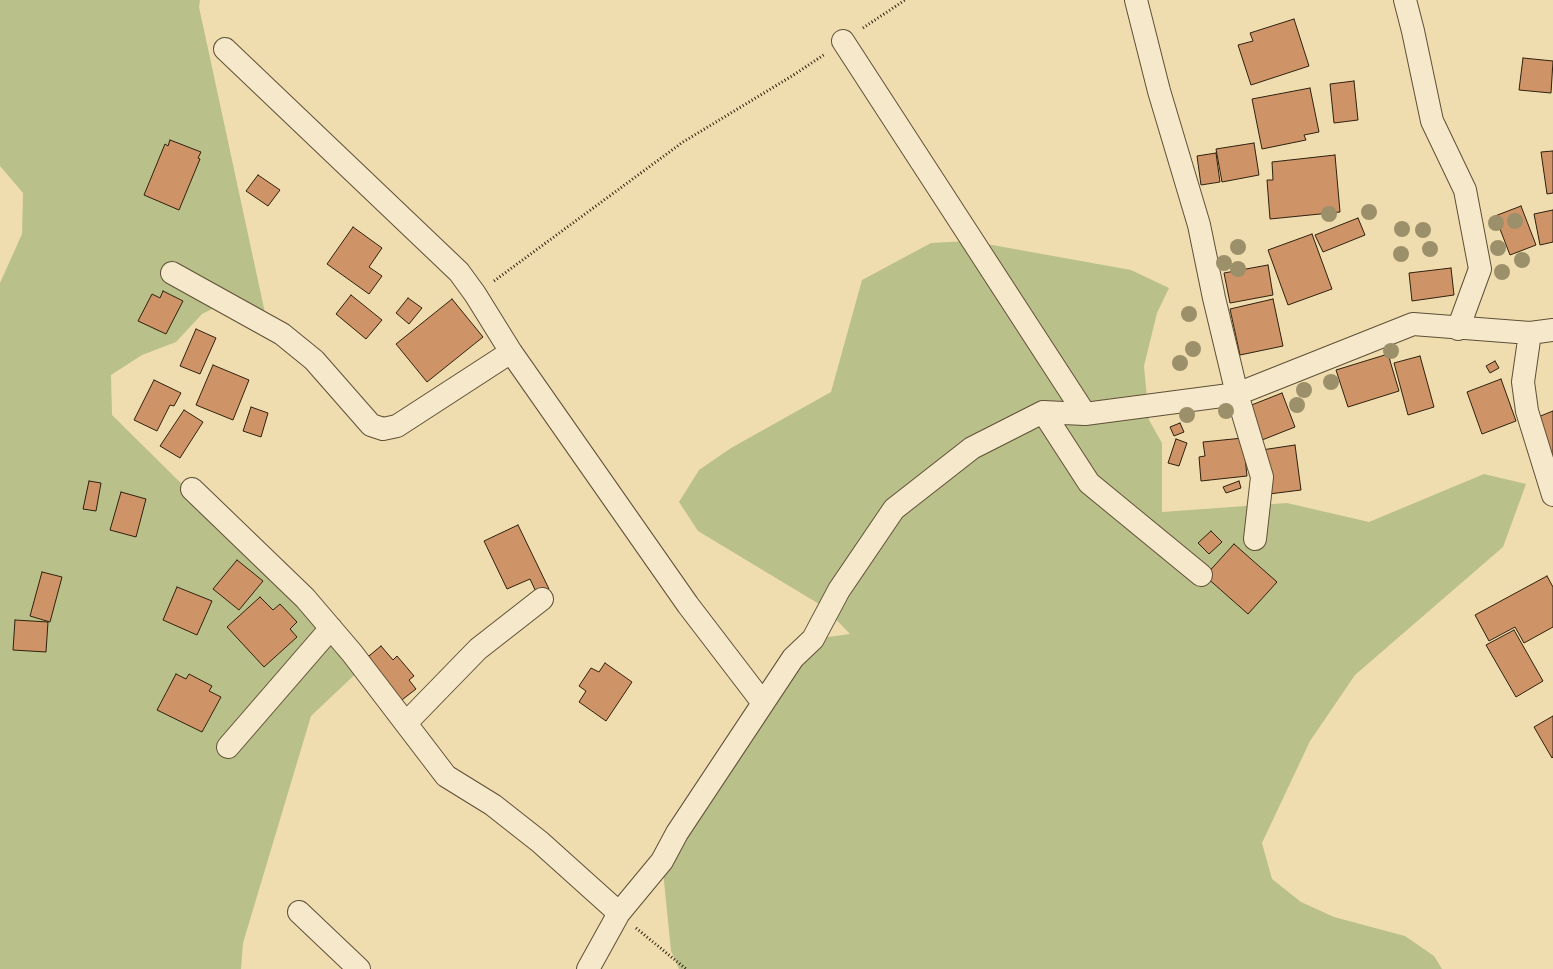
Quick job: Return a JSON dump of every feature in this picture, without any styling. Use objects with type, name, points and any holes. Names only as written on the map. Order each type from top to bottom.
[{"type":"street","points":[[1136,0],[1158,91],[1199,225],[1237,394],[1262,477],[1255,539]]},
{"type":"street","points":[[1405,0],[1432,121],[1465,190],[1480,269],[1458,329]]},
{"type":"street","points":[[843,41],[1085,414]]},
{"type":"street","points":[[225,49],[459,272],[511,352],[688,605],[763,703]]},
{"type":"street","points":[[172,273],[282,334],[314,360],[371,425],[383,428],[397,426],[511,352]]},
{"type":"street","points":[[588,969],[619,913],[662,861],[677,833],[793,658],[813,640],[839,590],[894,508],[972,448],[1044,412],[1085,414],[1237,394],[1413,324],[1530,334],[1553,330]]},
{"type":"street","points":[[1530,334],[1523,382],[1527,411],[1553,495]]},
{"type":"street","points":[[1044,412],[1089,483],[1201,575]]},
{"type":"street","points":[[192,490],[305,598],[352,653],[446,776],[494,805],[540,842],[619,913]]},
{"type":"street","points":[[406,723],[478,650],[542,598]]},
{"type":"street","points":[[228,747],[331,628]]},
{"type":"street","points":[[300,912],[359,969]]},
{"type":"path","points":[[475,294],[683,142],[792,76],[905,0]]},
{"type":"path","points":[[619,913],[686,969]]},
{"type":"green space","points":[[0,0],[200,0],[199,7],[265,313],[234,298],[202,314],[176,342],[142,355],[111,375],[112,415],[365,665],[311,716],[243,943],[241,969],[0,969],[0,283],[22,234],[23,193],[0,166]]},
{"type":"green space","points":[[970,241],[1131,270],[1169,288],[1157,313],[1144,366],[1149,420],[1162,443],[1162,512],[1287,503],[1369,522],[1484,474],[1526,484],[1503,547],[1355,675],[1310,741],[1262,843],[1272,879],[1301,902],[1334,917],[1405,936],[1434,956],[1442,969],[679,969],[671,951],[662,861],[813,639],[850,634],[824,607],[698,531],[679,502],[699,470],[731,448],[831,392],[862,280],[931,243]]},
{"type":"building","points":[[1294,19],[1309,66],[1251,85],[1238,45],[1253,41],[1250,33]]},
{"type":"building","points":[[1523,58],[1553,61],[1551,93],[1519,90]]},
{"type":"building","points":[[1354,81],[1358,120],[1334,123],[1330,84]]},
{"type":"building","points":[[1310,88],[1319,132],[1304,135],[1306,140],[1262,149],[1252,99]]},
{"type":"building","points":[[170,140],[201,152],[198,158],[200,159],[179,210],[144,195],[165,144],[168,146]]},
{"type":"building","points":[[1254,143],[1259,175],[1222,182],[1216,149]]},
{"type":"building","points":[[1553,151],[1553,193],[1547,194],[1541,152]]},
{"type":"building","points":[[1216,153],[1220,182],[1201,185],[1197,156]]},
{"type":"building","points":[[1335,155],[1340,212],[1270,219],[1267,180],[1273,180],[1272,162]]},
{"type":"building","points":[[258,175],[280,190],[268,206],[246,191]]},
{"type":"building","points":[[1521,206],[1536,245],[1510,255],[1495,216]]},
{"type":"building","points":[[1553,210],[1553,242],[1540,245],[1534,214]]},
{"type":"building","points":[[1358,218],[1365,235],[1323,252],[1315,235]]},
{"type":"building","points":[[353,227],[382,248],[369,267],[382,276],[369,294],[327,264]]},
{"type":"building","points":[[1312,234],[1332,289],[1288,305],[1268,250]]},
{"type":"building","points":[[1268,265],[1273,295],[1230,303],[1224,273]]},
{"type":"building","points":[[1451,268],[1454,295],[1412,301],[1409,273]]},
{"type":"building","points":[[163,291],[183,301],[166,334],[138,321],[152,294],[160,298]]},
{"type":"building","points":[[351,295],[382,320],[366,339],[336,314]]},
{"type":"building","points":[[408,298],[422,308],[409,324],[396,313]]},
{"type":"building","points":[[452,299],[483,337],[427,382],[396,344]]},
{"type":"building","points":[[1273,299],[1283,346],[1240,355],[1230,309]]},
{"type":"building","points":[[196,329],[216,338],[200,374],[180,366]]},
{"type":"building","points":[[1388,354],[1399,391],[1348,407],[1336,370]]},
{"type":"building","points":[[1420,356],[1434,407],[1408,415],[1394,363]]},
{"type":"building","points":[[1495,361],[1499,368],[1490,373],[1486,366]]},
{"type":"building","points":[[213,365],[249,380],[233,420],[196,405]]},
{"type":"building","points":[[1501,379],[1516,421],[1482,434],[1467,392]]},
{"type":"building","points":[[154,380],[181,393],[174,406],[170,405],[157,431],[134,420]]},
{"type":"building","points":[[1282,393],[1295,427],[1257,442],[1244,408]]},
{"type":"building","points":[[251,407],[268,413],[261,437],[243,431]]},
{"type":"building","points":[[184,410],[203,422],[180,458],[160,446]]},
{"type":"building","points":[[1553,411],[1553,466],[1533,419]]},
{"type":"building","points":[[1180,423],[1184,432],[1174,436],[1170,427]]},
{"type":"building","points":[[1243,438],[1247,476],[1201,481],[1199,457],[1205,456],[1203,442]]},
{"type":"building","points":[[1176,439],[1187,443],[1179,466],[1168,463]]},
{"type":"building","points":[[1295,445],[1301,490],[1261,495],[1255,451]]},
{"type":"building","points":[[89,481],[101,483],[96,511],[83,509]]},
{"type":"building","points":[[1239,481],[1241,488],[1226,493],[1223,487]]},
{"type":"building","points":[[121,492],[146,499],[136,537],[110,530]]},
{"type":"building","points":[[518,525],[549,589],[537,594],[530,579],[507,589],[484,541]]},
{"type":"building","points":[[1211,531],[1222,542],[1209,554],[1198,543]]},
{"type":"building","points":[[1234,544],[1277,582],[1248,614],[1205,576]]},
{"type":"building","points":[[237,560],[263,581],[239,610],[213,589]]},
{"type":"building","points":[[42,572],[62,577],[50,622],[30,616]]},
{"type":"building","points":[[1547,576],[1553,587],[1553,627],[1524,643],[1515,627],[1489,641],[1475,615]]},
{"type":"building","points":[[177,587],[212,601],[197,635],[163,620]]},
{"type":"building","points":[[260,597],[273,610],[280,604],[297,622],[290,629],[297,637],[264,667],[227,627]]},
{"type":"building","points":[[15,620],[48,622],[46,652],[13,650]]},
{"type":"building","points":[[1514,630],[1543,681],[1516,697],[1486,645]]},
{"type":"building","points":[[381,646],[393,660],[397,656],[414,676],[409,680],[416,689],[398,703],[364,660]]},
{"type":"building","points":[[605,663],[632,682],[606,721],[579,702],[586,691],[579,686],[591,668],[599,672]]},
{"type":"building","points":[[176,674],[186,679],[189,674],[212,686],[209,691],[221,697],[202,732],[157,710]]},
{"type":"building","points":[[1553,716],[1553,757],[1552,758],[1534,727]]}]
